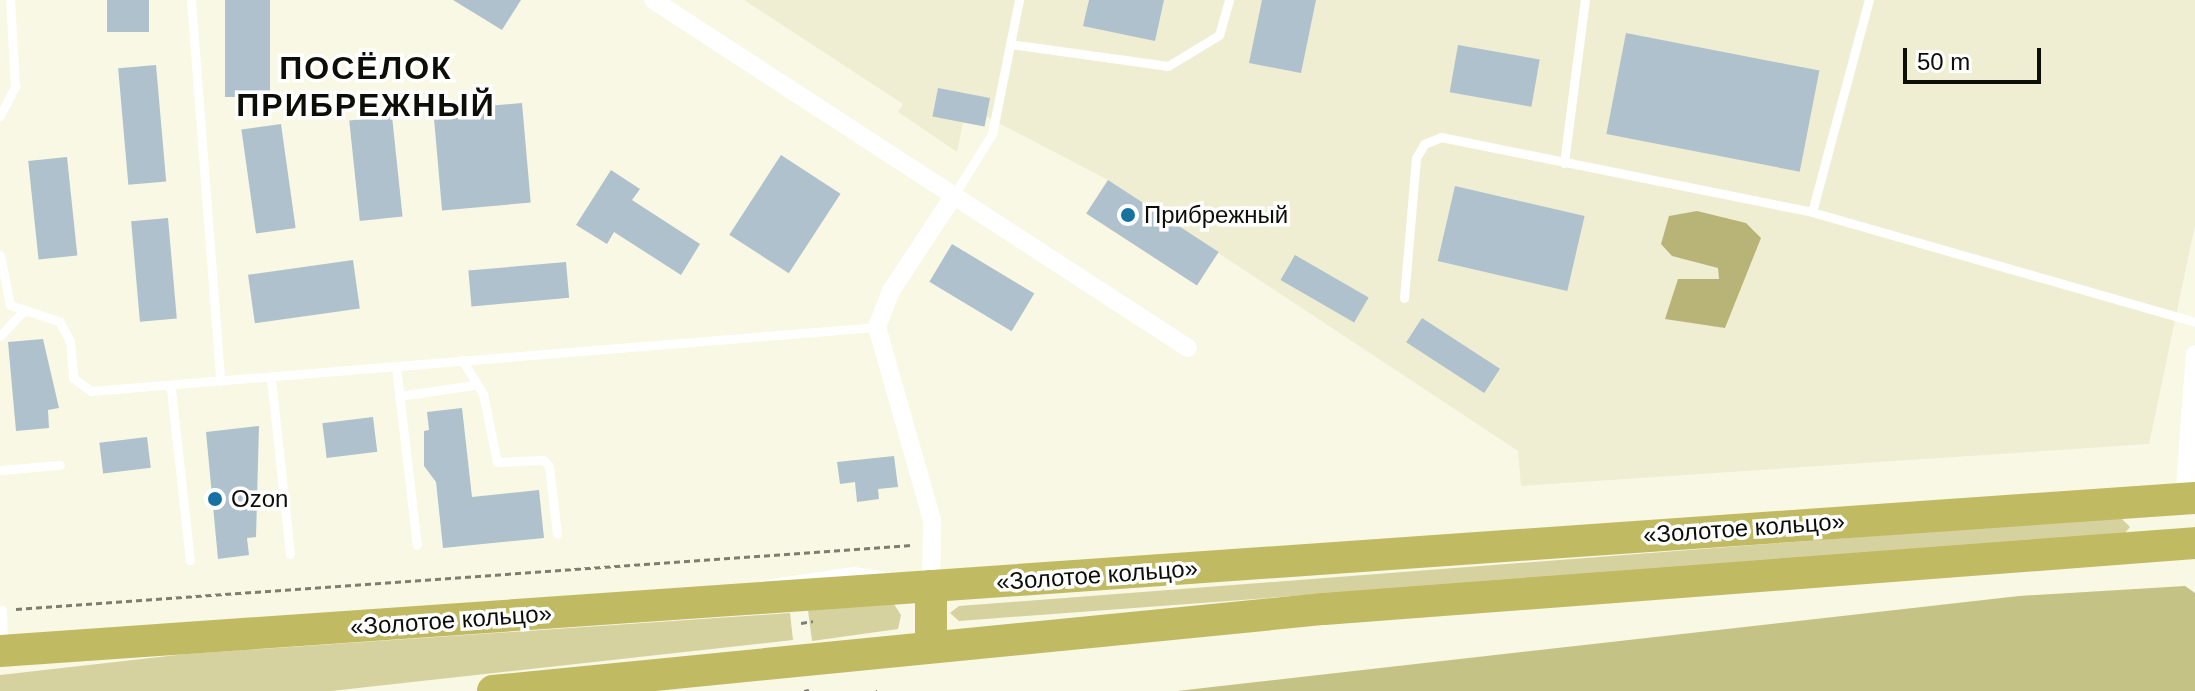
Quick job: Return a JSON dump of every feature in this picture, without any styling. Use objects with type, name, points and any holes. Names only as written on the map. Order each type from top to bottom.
[{"type":"highway","points":[[2189,498],[2190,543]]},
{"type":"highway","name":"«Золотое кольцо»","points":[[2,651],[2189,498]]},
{"type":"highway","name":"«Золотое кольцо»","points":[[493,691],[931,644],[2190,543]]},
{"type":"highway","points":[[931,586],[931,644]]},
{"type":"street","points":[[653,0],[1188,348]]},
{"type":"street","points":[[931,586],[935,544],[877,327],[891,291],[954,195]]},
{"type":"street","points":[[2189,498],[2195,354]]},
{"type":"lane","points":[[0,116],[15,86],[10,0]]},
{"type":"lane","points":[[191,0],[220,381]]},
{"type":"lane","points":[[954,195],[992,134],[1019,0]]},
{"type":"lane","points":[[1010,44],[1168,66],[1219,35],[1229,0]]},
{"type":"lane","points":[[1564,163],[1585,0]]},
{"type":"lane","points":[[1812,212],[1869,0]]},
{"type":"lane","points":[[1404,298],[1416,158],[1424,144],[1441,137],[1812,212],[2195,322]]},
{"type":"lane","points":[[0,255],[3,293],[22,312],[66,330],[80,388],[171,389],[220,381],[877,327]]},
{"type":"lane","points":[[0,336],[22,312]]},
{"type":"lane","points":[[462,360],[474,385],[483,394],[497,462],[549,466],[557,534]]},
{"type":"lane","points":[[396,367],[417,545]]},
{"type":"lane","points":[[271,379],[290,554]]},
{"type":"lane","points":[[399,396],[474,385]]},
{"type":"lane","points":[[171,389],[190,560]]},
{"type":"lane","points":[[0,470],[60,465]]},
{"type":"lane","points":[[2,610],[2,651]]},
{"type":"path","points":[[2,610],[935,544]]},
{"type":"shaded area","points":[[744,0],[2195,0],[2195,225],[2149,444],[1521,486],[1518,451],[1108,180],[987,117],[985,126],[963,123],[957,152],[898,112],[903,104]]},
{"type":"shaded area","points":[[1697,211],[1746,223],[1761,238],[1725,328],[1665,319],[1678,279],[1719,279],[1718,268],[1672,256],[1661,244],[1669,216]]},
{"type":"shaded area","points":[[2120,517],[2130,527],[2124,534],[959,621],[950,613],[959,606]]},
{"type":"shaded area","points":[[2185,586],[2195,593],[2195,691],[1177,691],[2019,596]]},
{"type":"shaded area","points":[[892,601],[901,615],[898,629],[812,641],[808,610]]},
{"type":"shaded area","points":[[790,613],[793,640],[331,691],[0,691],[0,675],[186,654]]},
{"type":"building","points":[[107,0],[149,0],[149,32],[107,32]]},
{"type":"building","points":[[225,0],[270,0],[270,97],[225,97]]},
{"type":"building","points":[[453,0],[521,0],[502,30]]},
{"type":"building","points":[[1089,0],[1164,0],[1155,41],[1083,26]]},
{"type":"building","points":[[1262,0],[1316,0],[1301,73],[1249,63]]},
{"type":"building","points":[[1626,33],[1819,71],[1800,172],[1606,134]]},
{"type":"building","points":[[1458,45],[1540,59],[1531,107],[1450,92]]},
{"type":"building","points":[[156,65],[166,182],[128,185],[118,68]]},
{"type":"building","points":[[938,88],[990,98],[984,127],[932,116]]},
{"type":"building","points":[[522,103],[531,203],[442,210],[433,111]]},
{"type":"building","points":[[392,116],[403,216],[360,221],[349,120]]},
{"type":"building","points":[[281,124],[296,228],[256,234],[241,130]]},
{"type":"building","points":[[781,155],[841,194],[789,273],[729,235]]},
{"type":"building","points":[[67,157],[77,255],[39,260],[28,161]]},
{"type":"building","points":[[611,170],[640,189],[632,200],[700,244],[681,275],[614,232],[607,244],[576,225]]},
{"type":"building","points":[[1108,180],[1219,252],[1197,285],[1086,214]]},
{"type":"building","points":[[1455,186],[1585,216],[1567,291],[1438,261]]},
{"type":"building","points":[[168,218],[177,319],[140,322],[131,221]]},
{"type":"building","points":[[952,244],[1034,293],[1012,331],[929,282]]},
{"type":"building","points":[[1295,255],[1369,298],[1354,323],[1280,280]]},
{"type":"building","points":[[353,260],[360,309],[255,323],[248,275]]},
{"type":"building","points":[[566,262],[569,298],[472,306],[468,271]]},
{"type":"building","points":[[1422,318],[1500,369],[1484,393],[1406,342]]},
{"type":"building","points":[[43,339],[59,408],[48,410],[49,428],[16,431],[8,342]]},
{"type":"building","points":[[462,408],[472,497],[539,490],[544,538],[443,548],[436,482],[424,466],[424,431],[429,430],[427,412]]},
{"type":"building","points":[[373,417],[377,452],[327,458],[322,423]]},
{"type":"building","points":[[259,426],[256,537],[247,538],[249,555],[218,559],[206,432]]},
{"type":"building","points":[[147,437],[151,468],[103,474],[99,443]]},
{"type":"building","points":[[894,456],[898,487],[878,489],[879,499],[857,502],[855,482],[840,484],[837,462]]},
{"type":"place","name":"Прибрежный","points":[[1128,215]]},
{"type":"place","name":"Ozon","points":[[215,499]]},
{"type":"district","name":"ПОСЁЛОК ПРИБРЕЖНЫЙ","points":[[366,88]]}]
